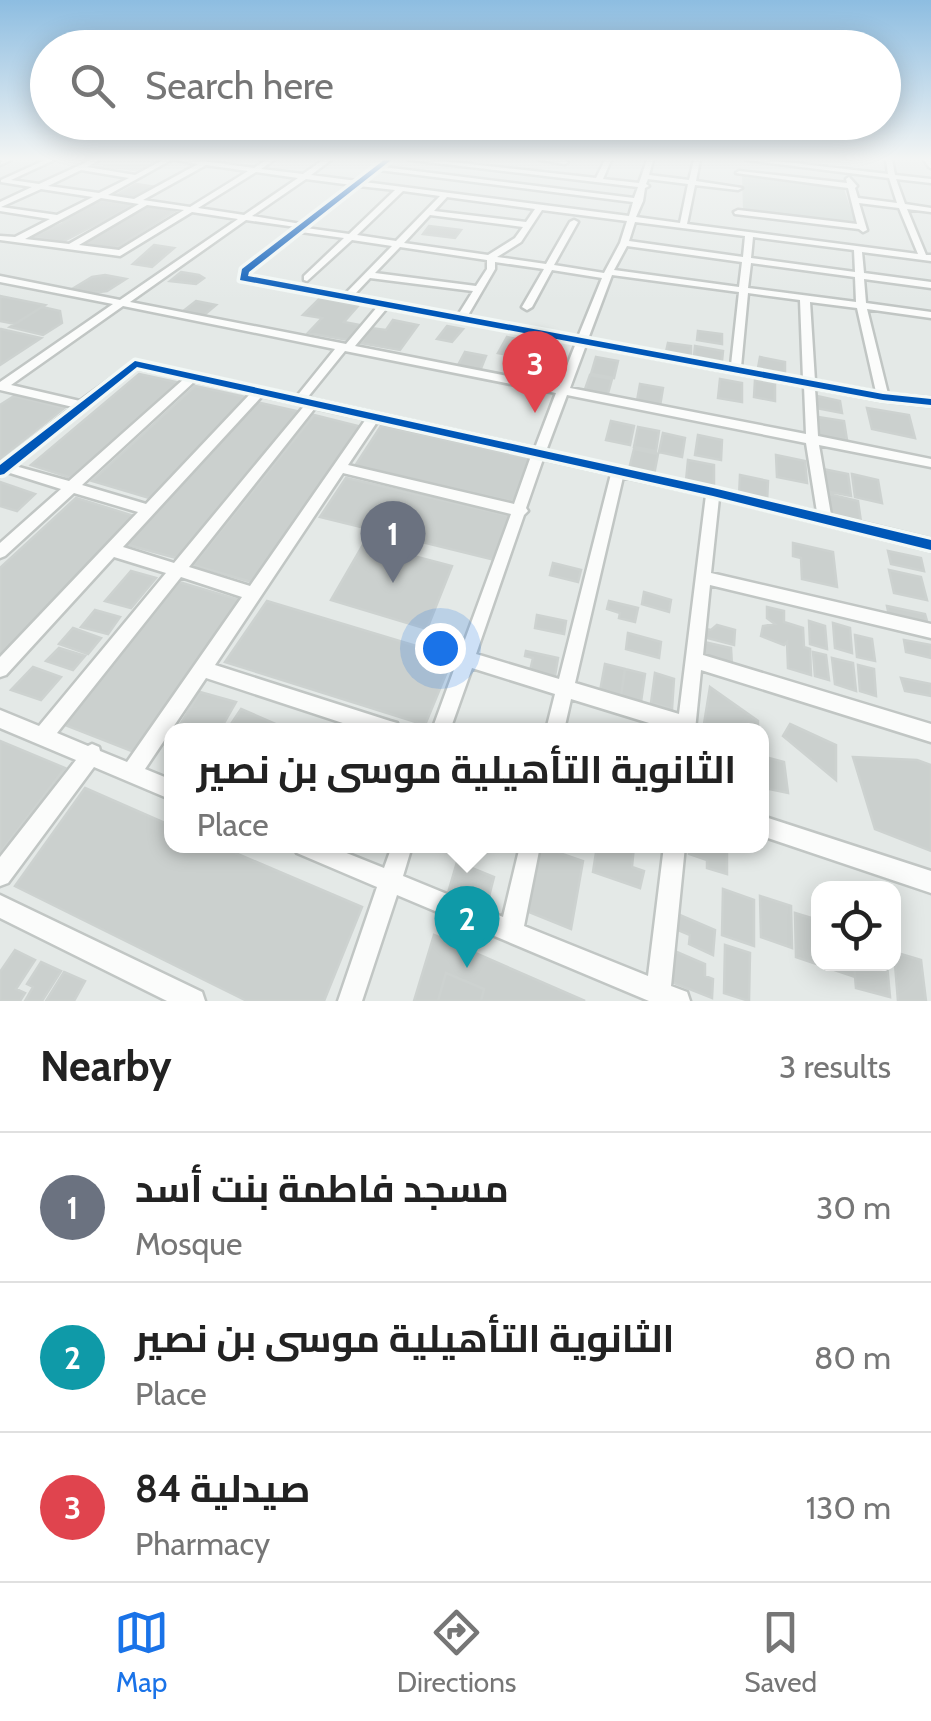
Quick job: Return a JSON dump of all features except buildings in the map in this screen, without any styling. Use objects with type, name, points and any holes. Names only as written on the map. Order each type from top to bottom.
[{"type":"street","points":[[0,207],[60,218]]},
{"type":"street","points":[[14,241],[81,207]]},
{"type":"street","points":[[68,248],[139,207]]},
{"type":"street","points":[[169,207],[552,267],[928,315],[931,332]]},
{"type":"street","points":[[0,238],[120,253],[196,207]]},
{"type":"street","points":[[1,387],[261,207]]},
{"type":"street","points":[[327,207],[246,271],[243,278],[931,402]]},
{"type":"street","points":[[308,278],[382,207]]},
{"type":"street","points":[[346,298],[435,207]]},
{"type":"street","points":[[492,258],[516,242],[540,207],[927,258],[906,207],[931,210]]},
{"type":"street","points":[[444,723],[522,511],[539,453],[637,207]]},
{"type":"street","points":[[683,226],[687,207]]},
{"type":"street","points":[[736,366],[741,290],[748,259],[738,207]]},
{"type":"street","points":[[855,207],[862,226],[861,306],[883,396]]},
{"type":"street","points":[[738,212],[862,226]]},
{"type":"street","points":[[429,213],[528,225]]},
{"type":"street","points":[[527,307],[574,222]]},
{"type":"street","points":[[624,243],[931,285]]},
{"type":"street","points":[[460,320],[491,269],[492,258]]},
{"type":"street","points":[[370,275],[480,289]]},
{"type":"street","points":[[0,278],[931,462]]},
{"type":"street","points":[[805,300],[812,439],[825,519]]},
{"type":"street","points":[[42,736],[178,571],[346,347],[384,305]]},
{"type":"street","points":[[2,469],[135,364],[713,492],[931,545]]},
{"type":"street","points":[[0,552],[193,377]]},
{"type":"street","points":[[1,387],[84,406]]},
{"type":"street","points":[[0,670],[259,392]]},
{"type":"street","points":[[165,723],[374,417]]},
{"type":"street","points":[[340,468],[522,511]]},
{"type":"street","points":[[2,469],[148,510]]},
{"type":"street","points":[[557,723],[618,471]]},
{"type":"street","points":[[688,723],[713,492]]},
{"type":"street","points":[[112,550],[254,594]]},
{"type":"street","points":[[703,577],[931,631]]},
{"type":"street","points":[[466,659],[671,723]]},
{"type":"street","points":[[694,660],[931,733]]},
{"type":"street","points":[[202,670],[368,723]]},
{"type":"street","points":[[0,719],[164,786]]},
{"type":"street","points":[[131,772],[164,725]]},
{"type":"street","points":[[0,875],[92,754]]},
{"type":"street","points":[[769,828],[931,882]]},
{"type":"street","points":[[321,853],[668,997],[674,853]]},
{"type":"street","points":[[350,1001],[400,853]]},
{"type":"street","points":[[511,932],[528,853]]},
{"type":"street","points":[[0,906],[192,1001]]},
{"type":"shaded area","points":[[743,207],[850,207],[856,225],[743,211]]},
{"type":"cycle path","points":[[328,207],[245,271],[243,278],[883,397],[931,402]]},
{"type":"cycle path","points":[[0,471],[135,364],[713,492],[931,545]]},
{"type":"place","name":"84 صيدلية","points":[[535,413]]},
{"type":"place","name":"مسجد فاطمة بنت أسد","points":[[393,583]]},
{"type":"place","name":"الثانوية التأهيلية موسى بن نصير","points":[[467,968]]}]
